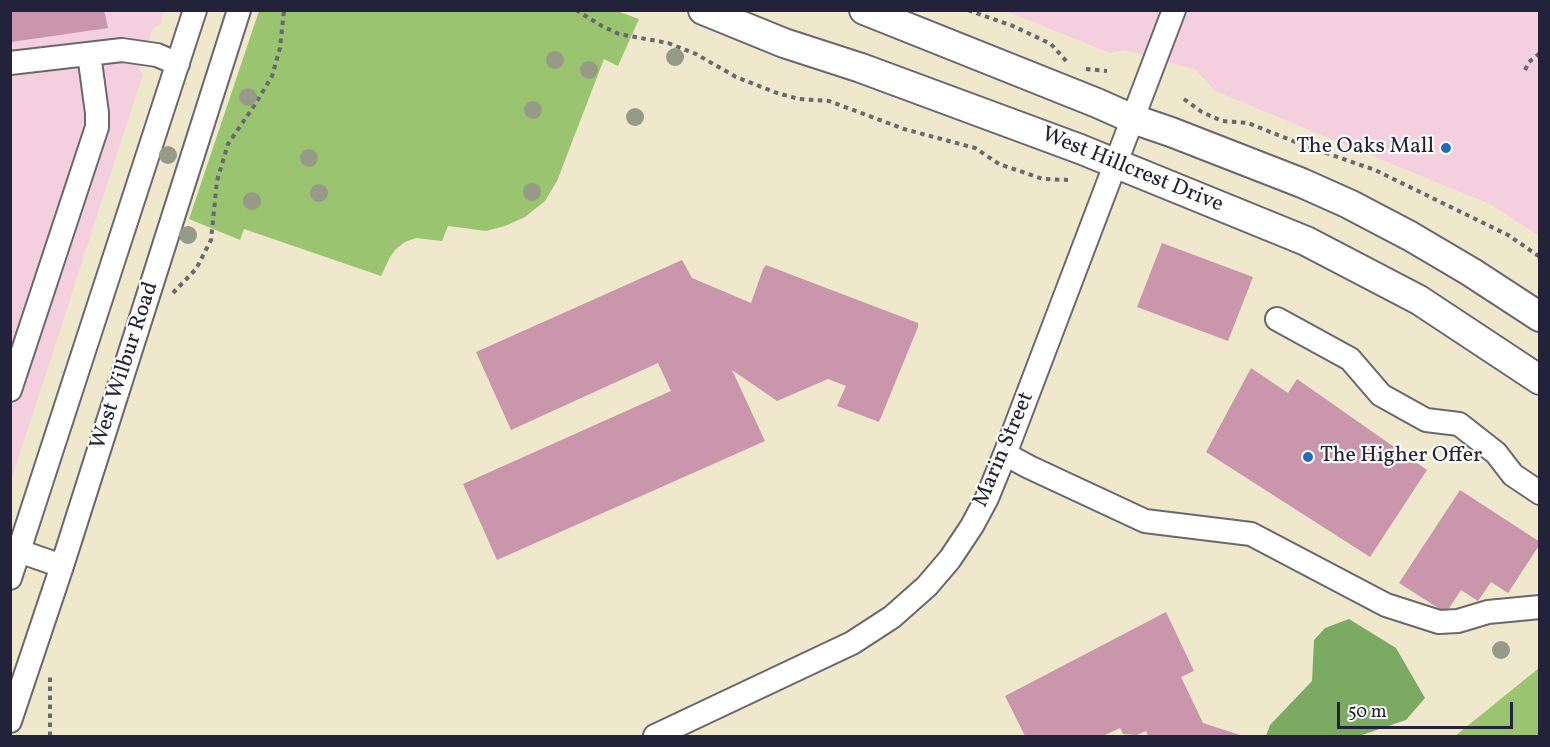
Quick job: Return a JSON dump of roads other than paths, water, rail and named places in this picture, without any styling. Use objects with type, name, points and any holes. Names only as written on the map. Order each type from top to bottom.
[{"type":"main road","name":"West Hillcrest Drive","points":[[703,10],[784,43],[861,68],[1080,149],[1306,241],[1419,300],[1539,380]]},
{"type":"main road","points":[[864,10],[1133,119],[1302,183],[1349,204],[1471,272],[1539,317]]},
{"type":"street","name":"West Wilbur Road","points":[[10,578],[15,550],[195,10]]},
{"type":"street","name":"West Wilbur Road","points":[[10,721],[62,567],[239,10]]},
{"type":"street","name":"Marin Street","points":[[655,736],[852,643],[892,616],[927,586],[950,560],[987,498],[1005,454],[1174,10]]},
{"type":"street","points":[[10,63],[122,50],[157,55],[178,64]]},
{"type":"street","points":[[10,390],[97,128],[98,113],[89,54]]},
{"type":"street","points":[[1277,320],[1350,359],[1381,395],[1426,420],[1459,424],[1496,453],[1512,475],[1539,493]]},
{"type":"street","points":[[1005,454],[1145,521],[1251,534],[1386,605],[1440,622],[1458,621],[1488,612],[1539,607]]},
{"type":"street","points":[[15,550],[62,567]]},
{"type":"place","name":"The Oaks Mall","points":[[1446,148]]},
{"type":"place","name":"The Higher Offer","points":[[1308,457]]}]
